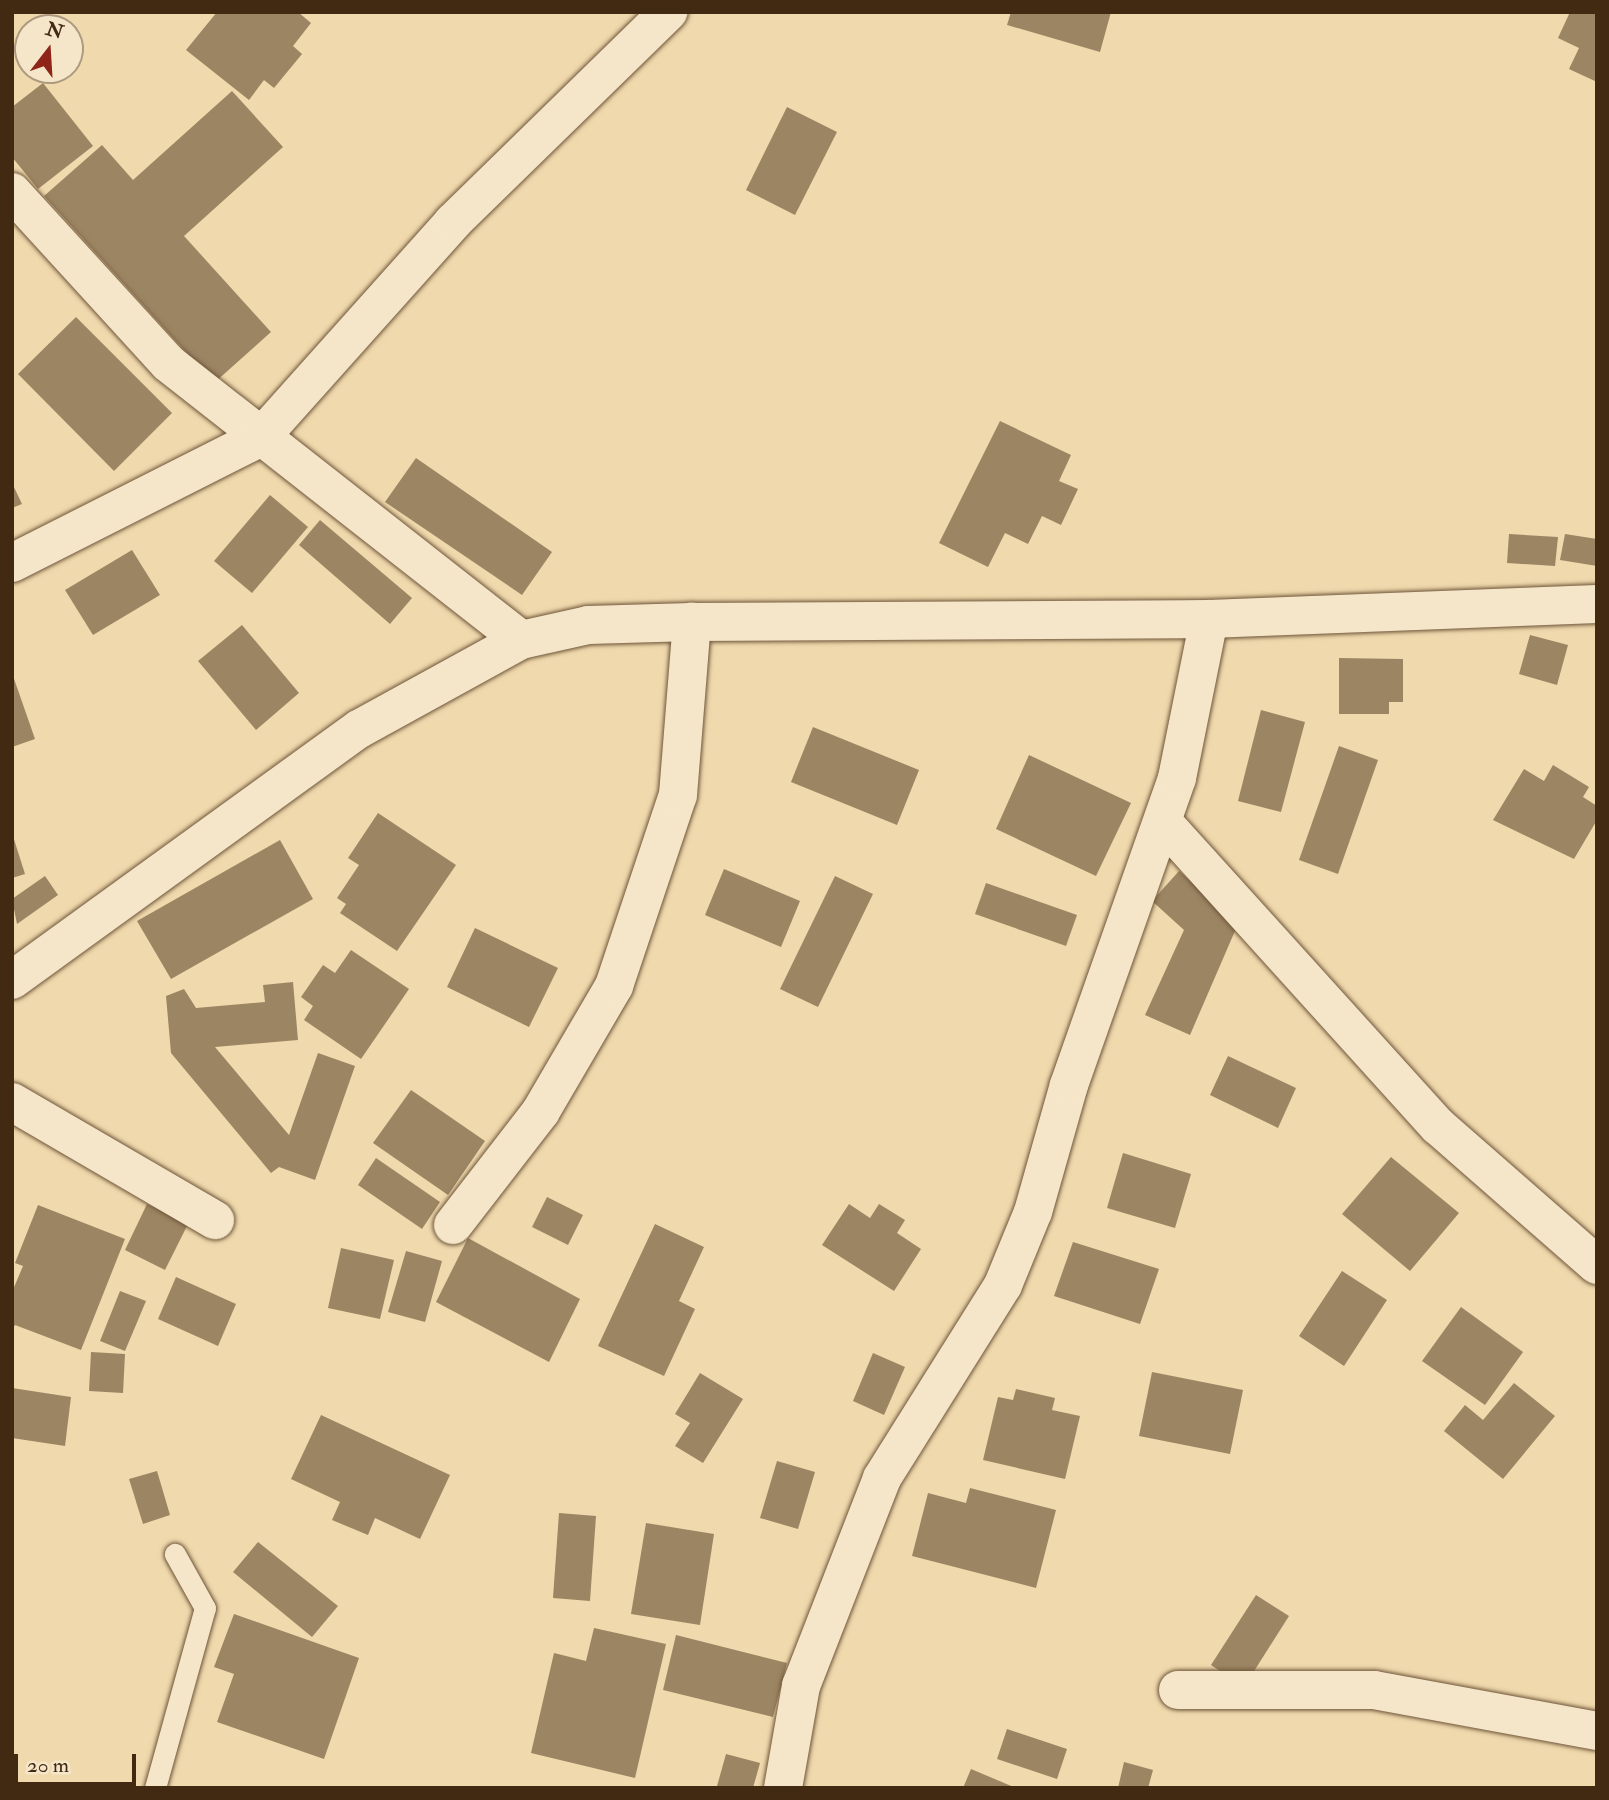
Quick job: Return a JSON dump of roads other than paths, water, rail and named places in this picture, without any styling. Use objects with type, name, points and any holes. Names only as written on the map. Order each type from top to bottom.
[{"type":"street","points":[[12,563],[261,437],[453,222],[668,12]]},
{"type":"street","points":[[12,192],[168,363],[521,640]]},
{"type":"street","points":[[12,980],[359,729],[521,640],[588,625],[1209,619],[1597,604]]},
{"type":"street","points":[[783,1788],[801,1686],[882,1478],[1003,1285],[1033,1212],[1069,1085],[1163,822],[1209,619]]},
{"type":"street","points":[[453,1225],[541,1111],[614,986],[678,795],[692,622]]},
{"type":"street","points":[[1163,822],[1438,1126],[1597,1265]]},
{"type":"street","points":[[12,1102],[215,1220]]},
{"type":"street","points":[[1178,1690],[1374,1690],[1597,1731]]},
{"type":"lane","points":[[155,1788],[205,1608],[175,1554]]}]
